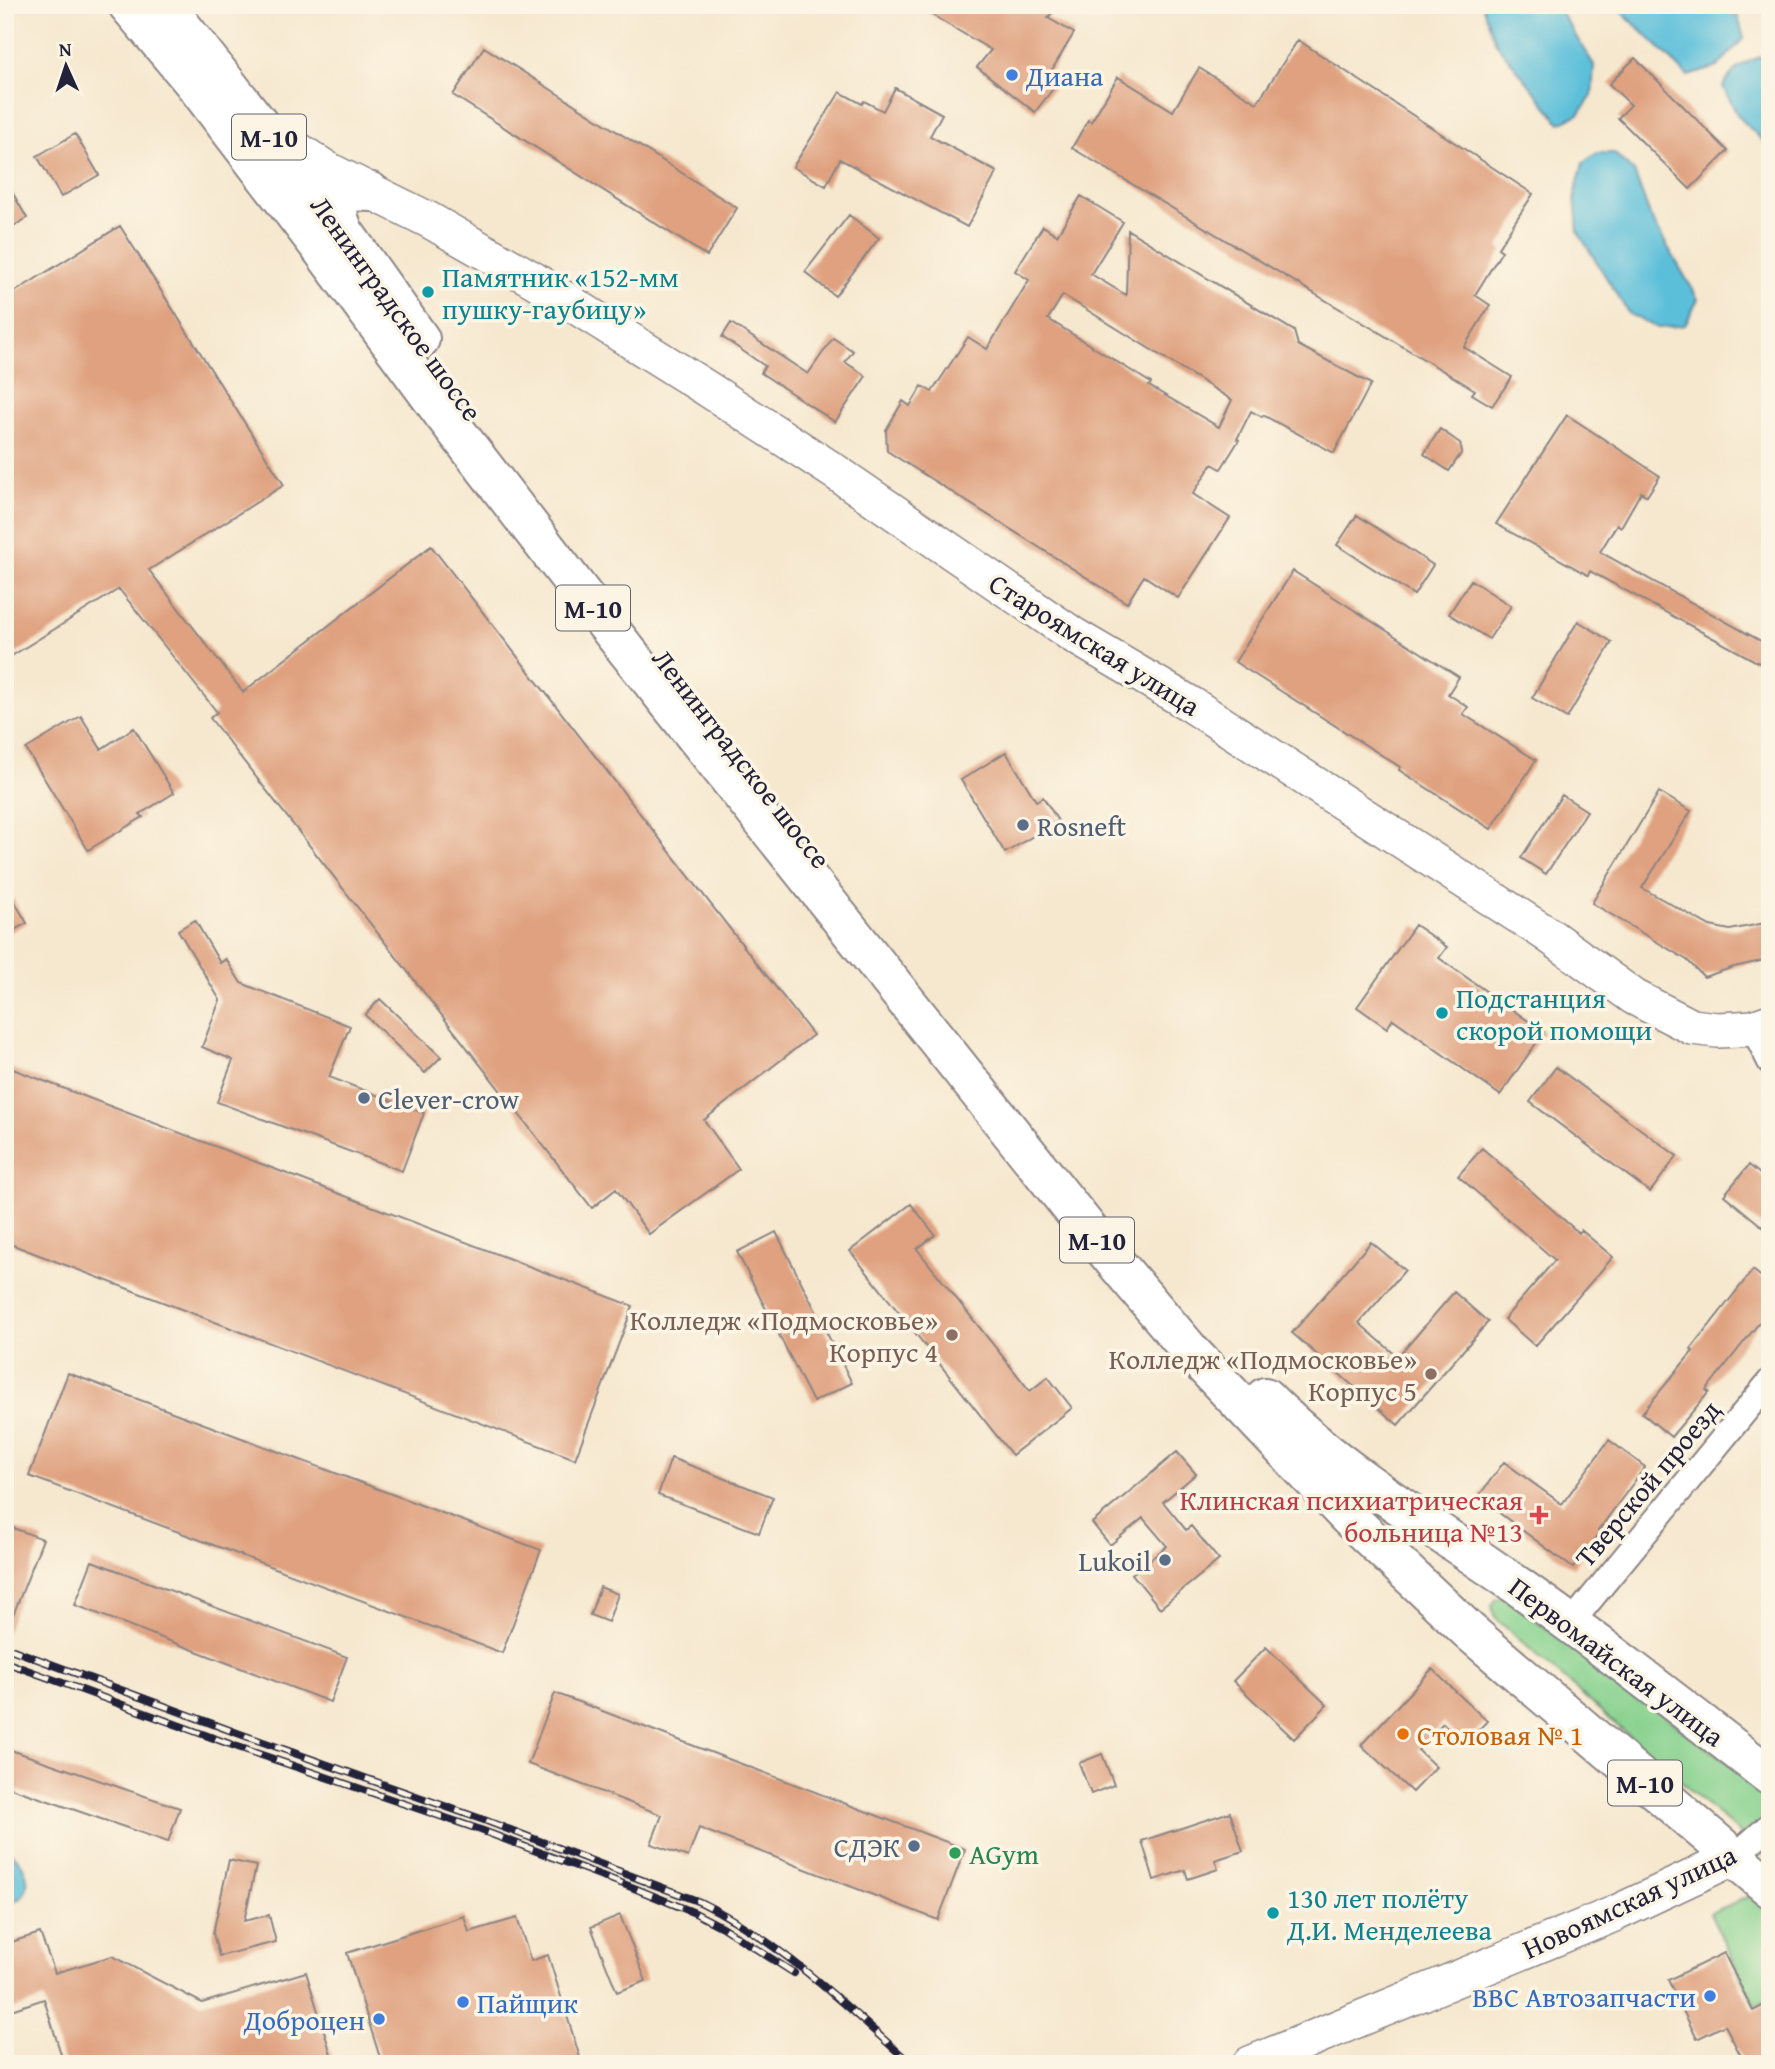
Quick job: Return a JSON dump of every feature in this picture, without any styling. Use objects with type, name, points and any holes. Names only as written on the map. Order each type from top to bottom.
[{"type":"highway","name":"Ленинградское шоссе","points":[[128,5],[193,82],[543,544],[1073,1211],[1192,1353],[1348,1517],[1469,1632]]},
{"type":"highway","name":"Ленинградское шоссе","points":[[165,5],[344,232],[489,436],[568,539],[1119,1230],[1244,1376],[1284,1416],[1358,1476]]},
{"type":"highway","points":[[344,232],[338,216],[340,195],[349,191],[371,192]]},
{"type":"highway","name":"Первомайская улица","points":[[1358,1476],[1571,1623],[1770,1776]]},
{"type":"highway","points":[[1469,1632],[1453,1602],[1457,1579],[1467,1573],[1512,1582]]},
{"type":"highway","name":"М-10","points":[[1469,1632],[1770,1888]]},
{"type":"street","name":"Староямская улица","points":[[195,41],[275,121],[345,162],[429,220]]},
{"type":"street","name":"Староямская улица","points":[[193,82],[328,170],[429,220],[534,280],[717,395],[837,473],[1073,635],[1192,705],[1547,934],[1634,997],[1692,1027],[1717,1030],[1762,1025]]},
{"type":"street","points":[[1762,1025],[1770,1062]]},
{"type":"street","name":"Тверской проезд","points":[[1571,1623],[1770,1381]]},
{"type":"street","name":"Новоямская улица","points":[[1250,2064],[1614,1914],[1733,1857],[1770,1825]]},
{"type":"green space","points":[[1505,1597],[1770,1794],[1770,1860],[1495,1618],[1492,1610],[1494,1601]]},
{"type":"green space","points":[[1758,1893],[1770,1904],[1770,1999],[1755,2005],[1710,1913]]},
{"type":"water","points":[[1482,5],[1556,5],[1594,65],[1592,96],[1579,114],[1560,123],[1496,43]]},
{"type":"water","points":[[1615,5],[1724,5],[1738,17],[1744,38],[1717,67],[1688,76]]},
{"type":"water","points":[[1765,56],[1770,61],[1770,148],[1738,116],[1723,87],[1740,67]]},
{"type":"water","points":[[1597,153],[1614,153],[1634,172],[1651,218],[1698,299],[1685,325],[1658,328],[1629,314],[1578,232],[1575,194],[1583,163]]},
{"type":"water","points":[[5,1849],[13,1854],[25,1870],[27,1887],[23,1895],[5,1903]]},
{"type":"building","points":[[915,5],[1043,5],[1053,11],[1048,18],[1074,33],[1050,73],[1059,81],[1035,112],[977,67],[991,50]]},
{"type":"building","points":[[1298,40],[1533,194],[1498,248],[1502,251],[1475,295],[1490,305],[1464,347],[1512,377],[1492,406],[1472,394],[1475,390],[1072,148],[1118,77],[1173,111],[1199,68],[1257,103]]},
{"type":"building","points":[[484,47],[737,208],[707,256],[453,95]]},
{"type":"building","points":[[1635,58],[1728,151],[1690,189],[1618,118],[1631,105],[1609,84]]},
{"type":"building","points":[[895,88],[942,114],[930,136],[997,172],[967,227],[840,159],[826,186],[793,167],[840,92],[883,111]]},
{"type":"building","points":[[75,134],[99,175],[61,197],[37,156]]},
{"type":"building","points":[[5,180],[27,218],[5,231]]},
{"type":"building","points":[[1081,196],[1123,222],[1091,274],[1126,295],[1128,230],[1294,331],[1298,345],[1371,384],[1334,453],[1251,411],[1237,439],[1239,440],[1221,469],[1212,464],[1193,494],[1230,518],[1178,598],[1144,576],[1127,603],[887,451],[886,430],[903,401],[910,406],[922,386],[932,392],[968,337],[987,349],[1029,280],[1015,271],[1043,226],[1057,235]],"holes":[[[1063,295],[1232,400],[1219,427],[1149,386],[1151,383],[1048,319]]]},
{"type":"building","points":[[849,215],[879,238],[835,296],[805,272]]},
{"type":"building","points":[[120,226],[284,485],[149,570],[243,692],[431,546],[813,1035],[704,1120],[739,1169],[649,1234],[616,1189],[592,1208],[210,718],[217,712],[119,589],[5,660],[5,298]]},
{"type":"building","points":[[731,323],[808,374],[833,338],[853,351],[845,362],[866,376],[835,422],[761,373],[765,366],[722,337]]},
{"type":"building","points":[[1567,415],[1660,476],[1647,496],[1641,492],[1621,527],[1617,524],[1600,552],[1770,646],[1770,669],[1590,571],[1588,575],[1496,524]]},
{"type":"building","points":[[1440,429],[1460,443],[1462,452],[1449,471],[1424,454]]},
{"type":"building","points":[[1357,515],[1433,565],[1414,595],[1337,545]]},
{"type":"building","points":[[1293,571],[1459,677],[1448,694],[1468,707],[1463,714],[1536,760],[1491,829],[1399,770],[1400,767],[1235,662]]},
{"type":"building","points":[[1471,580],[1511,606],[1489,639],[1449,614]]},
{"type":"building","points":[[1578,621],[1612,642],[1567,718],[1532,698]]},
{"type":"building","points":[[81,716],[101,749],[134,728],[174,793],[140,814],[143,817],[88,850],[26,749]]},
{"type":"building","points":[[1006,752],[1036,801],[1043,797],[1058,821],[1005,853],[961,780]]},
{"type":"building","points":[[1659,792],[1691,811],[1642,888],[1710,926],[1730,930],[1770,922],[1770,959],[1704,977],[1687,960],[1592,903]]},
{"type":"building","points":[[1562,795],[1587,811],[1546,874],[1521,858]]},
{"type":"building","points":[[5,885],[27,923],[5,935]]},
{"type":"building","points":[[195,920],[220,963],[226,959],[241,983],[350,1026],[329,1077],[424,1113],[402,1171],[217,1102],[233,1060],[202,1047],[220,1000],[178,930]]},
{"type":"building","name":"Подстанция скорой помощи","points":[[1415,925],[1447,947],[1439,958],[1544,1032],[1500,1095],[1393,1019],[1387,1028],[1357,1007]]},
{"type":"building","points":[[380,999],[441,1057],[425,1073],[365,1015]]},
{"type":"building","points":[[5,1066],[633,1306],[575,1459],[5,1242]]},
{"type":"building","points":[[1556,1067],[1677,1156],[1650,1192],[1530,1102]]},
{"type":"building","points":[[1482,1148],[1579,1233],[1581,1230],[1613,1257],[1535,1346],[1504,1319],[1555,1260],[1458,1176]]},
{"type":"building","points":[[1749,1165],[1770,1182],[1770,1233],[1724,1195]]},
{"type":"building","points":[[911,1204],[935,1235],[917,1249],[1030,1391],[1048,1377],[1072,1408],[1012,1455],[850,1251]]},
{"type":"building","points":[[776,1232],[852,1383],[813,1402],[737,1252]]},
{"type":"building","points":[[1371,1242],[1405,1270],[1359,1323],[1398,1357],[1454,1292],[1488,1322],[1398,1425],[1292,1333]]},
{"type":"building","points":[[1753,1270],[1770,1284],[1770,1309],[1706,1390],[1709,1392],[1671,1437],[1642,1413],[1693,1351],[1691,1349]]},
{"type":"building","points":[[68,1373],[541,1550],[502,1653],[29,1476]]},
{"type":"building","points":[[1609,1440],[1645,1467],[1573,1568],[1478,1497],[1504,1462],[1562,1504]]},
{"type":"building","points":[[1177,1452],[1196,1474],[1163,1502],[1186,1530],[1191,1526],[1219,1560],[1160,1608],[1132,1574],[1167,1546],[1143,1518],[1110,1545],[1092,1523]]},
{"type":"building","points":[[671,1458],[773,1497],[759,1533],[658,1495]]},
{"type":"building","points":[[5,1525],[43,1539],[6,1633],[5,1632]]},
{"type":"building","points":[[92,1561],[347,1657],[330,1702],[75,1605]]},
{"type":"building","points":[[600,1587],[618,1594],[608,1622],[590,1615]]},
{"type":"building","points":[[1266,1647],[1327,1705],[1294,1739],[1233,1681]]},
{"type":"building","name":"Столовая № 1","points":[[1432,1669],[1487,1721],[1466,1744],[1443,1723],[1418,1750],[1436,1767],[1412,1792],[1361,1745]]},
{"type":"building","points":[[555,1693],[965,1849],[938,1920],[699,1828],[688,1857],[651,1844],[662,1815],[528,1764]]},
{"type":"building","points":[[5,1748],[180,1808],[168,1842],[5,1786]]},
{"type":"building","points":[[1102,1754],[1114,1785],[1091,1794],[1079,1763]]},
{"type":"building","points":[[1230,1812],[1243,1851],[1215,1860],[1218,1869],[1188,1879],[1185,1870],[1154,1880],[1142,1841]]},
{"type":"building","points":[[229,1860],[256,1866],[244,1921],[269,1915],[276,1942],[219,1956],[213,1933]]},
{"type":"building","points":[[620,1915],[646,1981],[617,1992],[591,1927]]},
{"type":"building","points":[[464,1916],[469,1932],[517,1918],[531,1961],[548,1955],[582,2064],[382,2064],[347,1953]]},
{"type":"building","points":[[40,1933],[55,1973],[112,1956],[202,2003],[306,1972],[334,2064],[64,2064],[44,1999],[5,2012],[5,1944]]},
{"type":"building","name":"ВВС Автозапчасти","points":[[1724,1953],[1753,2011],[1770,2002],[1770,2064],[1745,2064],[1725,2025],[1697,2039],[1668,1980]]},
{"type":"railway","points":[[5,1647],[484,1820],[700,1902],[757,1935],[783,1954],[907,2060]]},
{"type":"railway","points":[[5,1662],[238,1747],[478,1829],[634,1888],[722,1927],[794,1973]]},
{"type":"place","name":"Диана","points":[[1012,75]]},
{"type":"place","name":"Памятник «152-мм пушку-гаубицу»","points":[[428,292]]},
{"type":"place","name":"Rosneft","points":[[1023,825]]},
{"type":"place","name":"Подстанция скорой помощи","points":[[1442,1013]]},
{"type":"place","name":"Clever-crow","points":[[364,1098]]},
{"type":"place","name":"Колледж «Подмосковье» Корпус 4","points":[[952,1335]]},
{"type":"place","name":"Колледж «Подмосковье» Корпус 5","points":[[1431,1374]]},
{"type":"place","name":"Клинская психиатрическая больница №13","points":[[1539,1515]]},
{"type":"place","name":"Lukoil","points":[[1165,1560]]},
{"type":"place","name":"Столовая № 1","points":[[1403,1734]]},
{"type":"place","name":"СДЭК","points":[[914,1846]]},
{"type":"place","name":"AGym","points":[[955,1853]]},
{"type":"place","name":"130 лет полёту Д.И. Менделеева","points":[[1273,1913]]},
{"type":"place","name":"ВВС Автозапчасти","points":[[1710,1996]]},
{"type":"place","name":"Пайщик","points":[[463,2002]]},
{"type":"place","name":"Доброцен","points":[[379,2019]]}]
